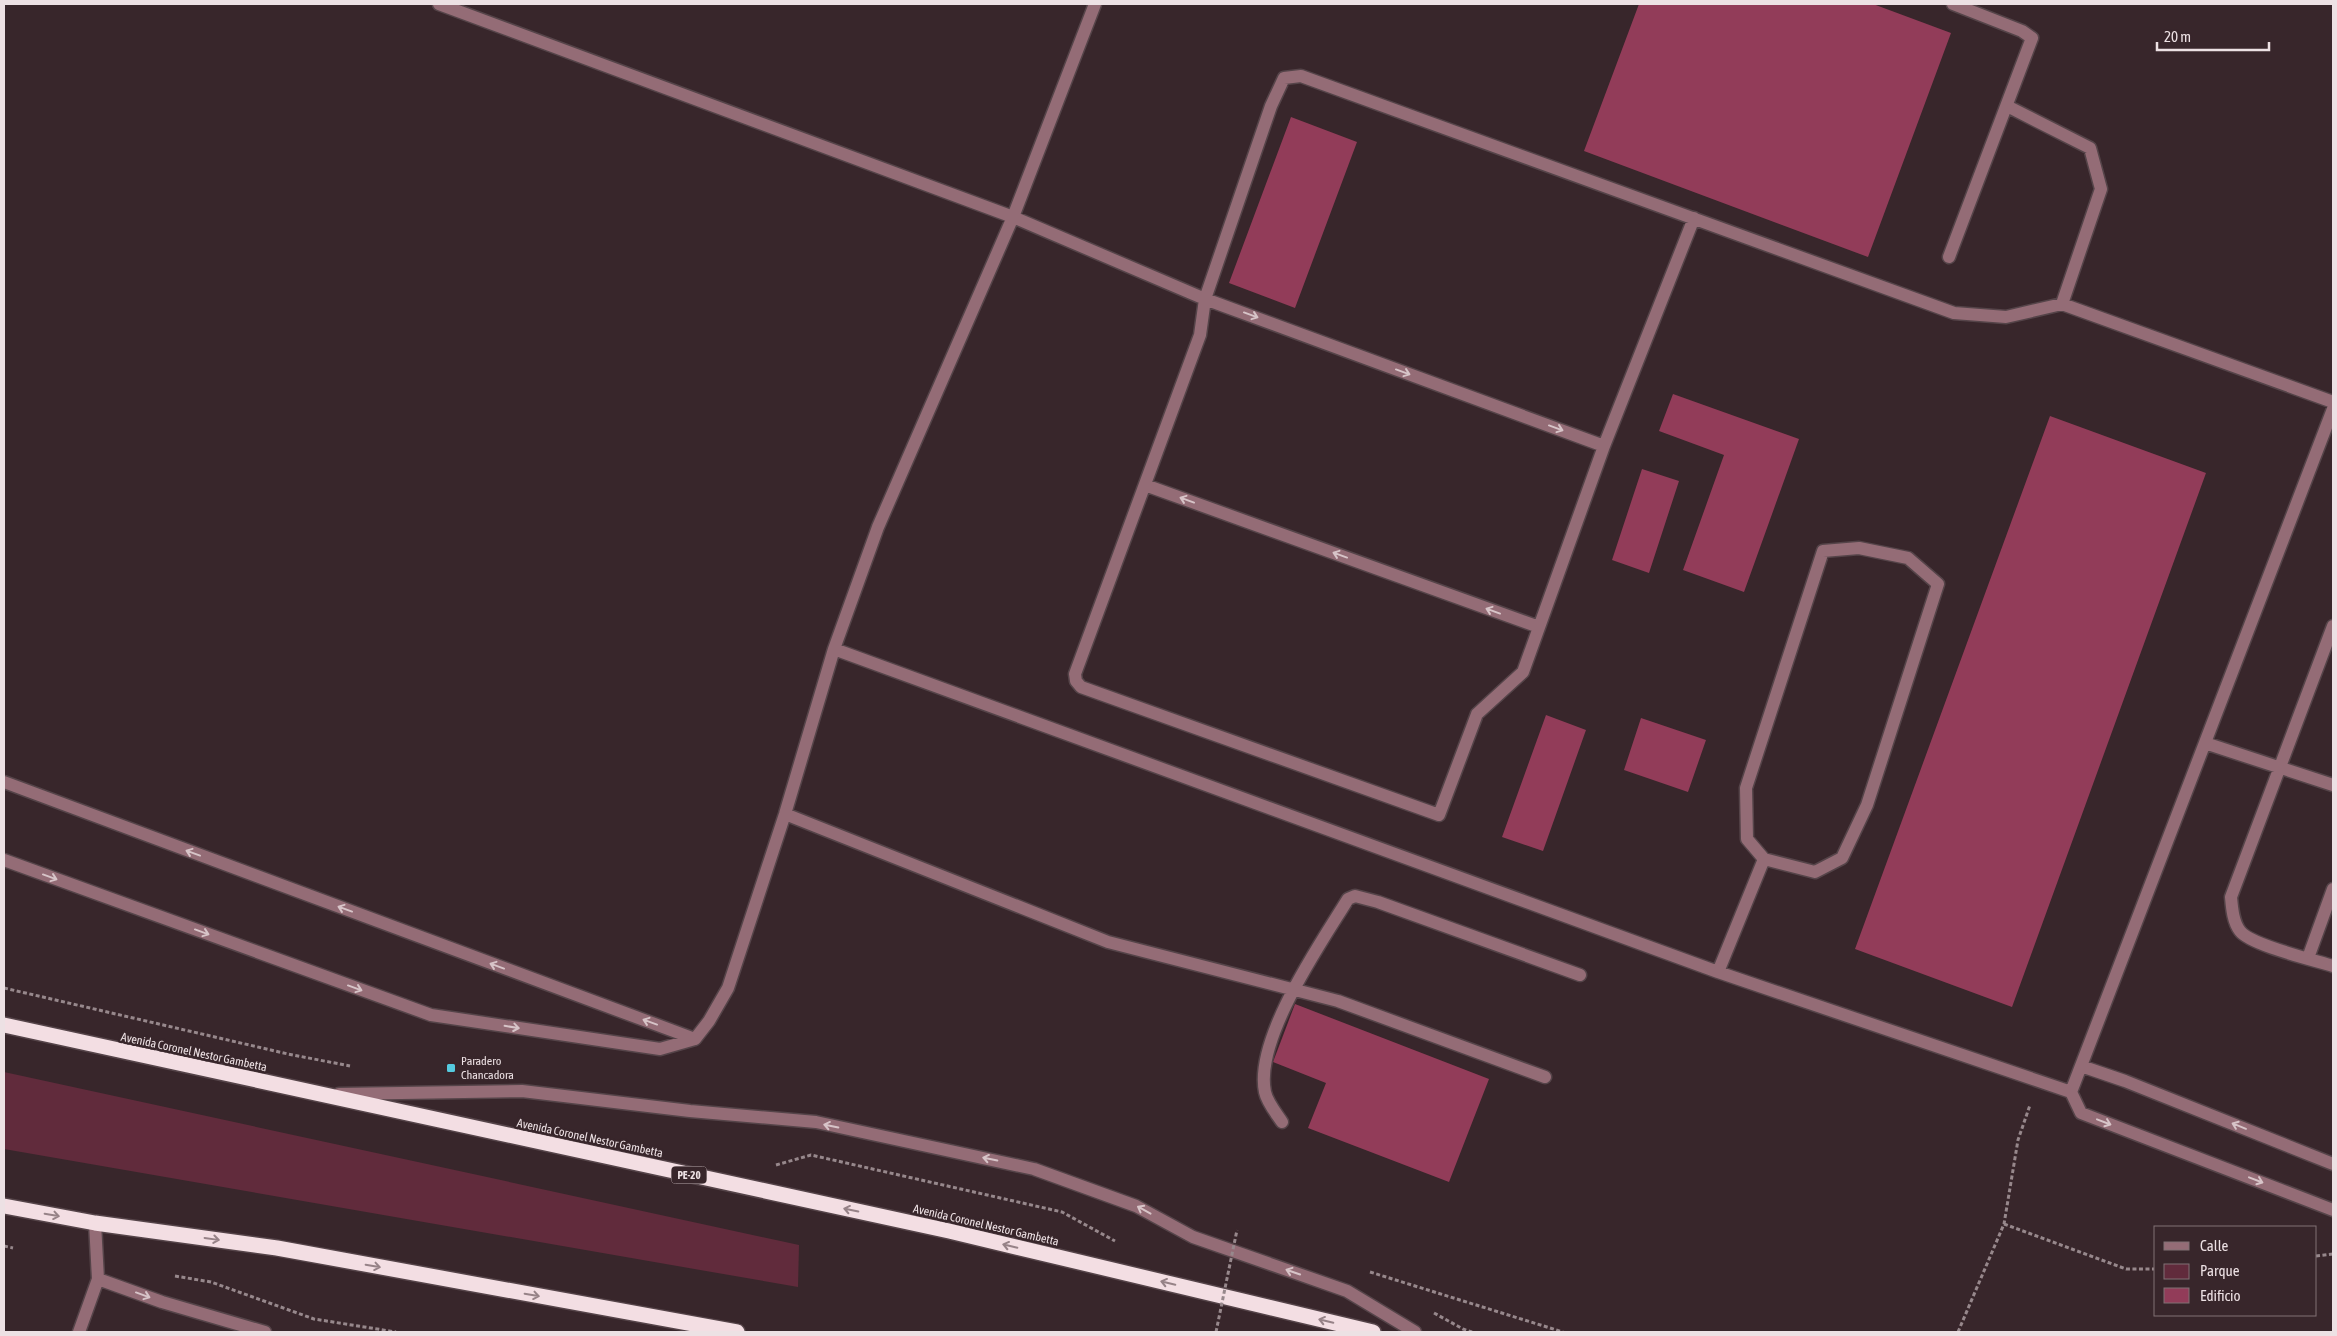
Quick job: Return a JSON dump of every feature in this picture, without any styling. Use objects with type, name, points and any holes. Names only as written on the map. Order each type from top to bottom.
[{"type":"highway","name":"Avenida Coronel Nestor Gambetta","points":[[4,1025],[949,1231],[1373,1332]]},
{"type":"highway","points":[[4,1206],[95,1223],[277,1248],[737,1332]]},
{"type":"lane","points":[[439,4],[1013,217],[1205,299],[1604,446]]},
{"type":"lane","points":[[4,860],[431,1015],[660,1050],[696,1039],[728,988],[785,814],[834,649],[878,527],[1013,217],[1095,4]]},
{"type":"lane","points":[[1949,256],[2032,38],[2022,31],[1953,4]]},
{"type":"lane","points":[[1694,218],[1604,446],[1523,672],[1477,714],[1439,815],[1081,687],[1076,681],[1075,674],[1200,335],[1205,299],[1270,106],[1284,78],[1292,76],[1301,76],[1694,218],[1954,313],[2006,317],[2062,304],[2333,402]]},
{"type":"lane","points":[[2007,106],[2090,148],[2101,190],[2062,304]]},
{"type":"lane","points":[[2071,1092],[2333,409]]},
{"type":"lane","points":[[1145,485],[1539,628]]},
{"type":"lane","points":[[1859,548],[1908,558],[1938,584],[1867,805],[1842,858],[1815,872],[1764,860],[1747,839],[1746,788],[1823,551],[1859,548]]},
{"type":"lane","points":[[2333,626],[2231,898],[2234,916],[2240,931],[2259,943],[2333,966]]},
{"type":"lane","points":[[834,649],[1718,972],[2071,1092],[2081,1113],[2333,1210]]},
{"type":"lane","points":[[2205,743],[2333,785]]},
{"type":"lane","points":[[4,782],[696,1039]]},
{"type":"lane","points":[[785,814],[1108,942],[1338,1001],[1545,1077]]},
{"type":"lane","points":[[1718,972],[1764,860]]},
{"type":"lane","points":[[2308,958],[2333,889]]},
{"type":"lane","points":[[1282,1122],[1265,1093],[1264,1074],[1270,1043],[1292,989],[1348,899],[1355,896],[1378,902],[1580,976]]},
{"type":"lane","points":[[2081,1066],[2125,1080],[2333,1164]]},
{"type":"lane","points":[[319,1095],[522,1091],[690,1111],[816,1122],[1024,1167],[1136,1206],[1193,1237],[1347,1291],[1415,1332]]},
{"type":"lane","points":[[79,1332],[98,1278],[95,1223]]},
{"type":"lane","points":[[98,1278],[162,1302],[265,1332]]},
{"type":"path","points":[[4,988],[288,1054],[356,1067]]},
{"type":"path","points":[[1958,1332],[2004,1224],[2018,1140],[2039,1081]]},
{"type":"path","points":[[770,1166],[811,1155],[1062,1212],[1123,1244]]},
{"type":"path","points":[[2004,1224],[2126,1269],[2154,1269]]},
{"type":"path","points":[[1216,1332],[1237,1230],[1246,1233]]},
{"type":"path","points":[[4,1246],[14,1248]]},
{"type":"path","points":[[2317,1256],[2333,1254]]},
{"type":"path","points":[[1367,1271],[1563,1332]]},
{"type":"path","points":[[172,1276],[211,1282],[314,1319],[396,1332]]},
{"type":"green space","points":[[4,1072],[799,1245],[798,1287],[4,1149]]},
{"type":"building","points":[[1639,4],[1873,4],[1951,33],[1868,257],[1584,151]]},
{"type":"building","points":[[1291,117],[1357,142],[1295,308],[1229,283]]},
{"type":"building","points":[[1673,394],[1799,439],[1744,592],[1683,570],[1724,455],[1659,431]]},
{"type":"building","points":[[2050,416],[2206,473],[2012,1007],[1855,949]]},
{"type":"building","points":[[1642,469],[1679,481],[1649,573],[1612,560]]},
{"type":"building","points":[[1546,715],[1586,730],[1543,851],[1502,837]]},
{"type":"building","points":[[1641,718],[1706,740],[1688,792],[1624,770]]},
{"type":"building","points":[[1295,1004],[1489,1079],[1449,1182],[1308,1128],[1326,1083],[1273,1062]]},
{"type":"place","name":"Paradero Chancadora","points":[[451,1068]]}]
